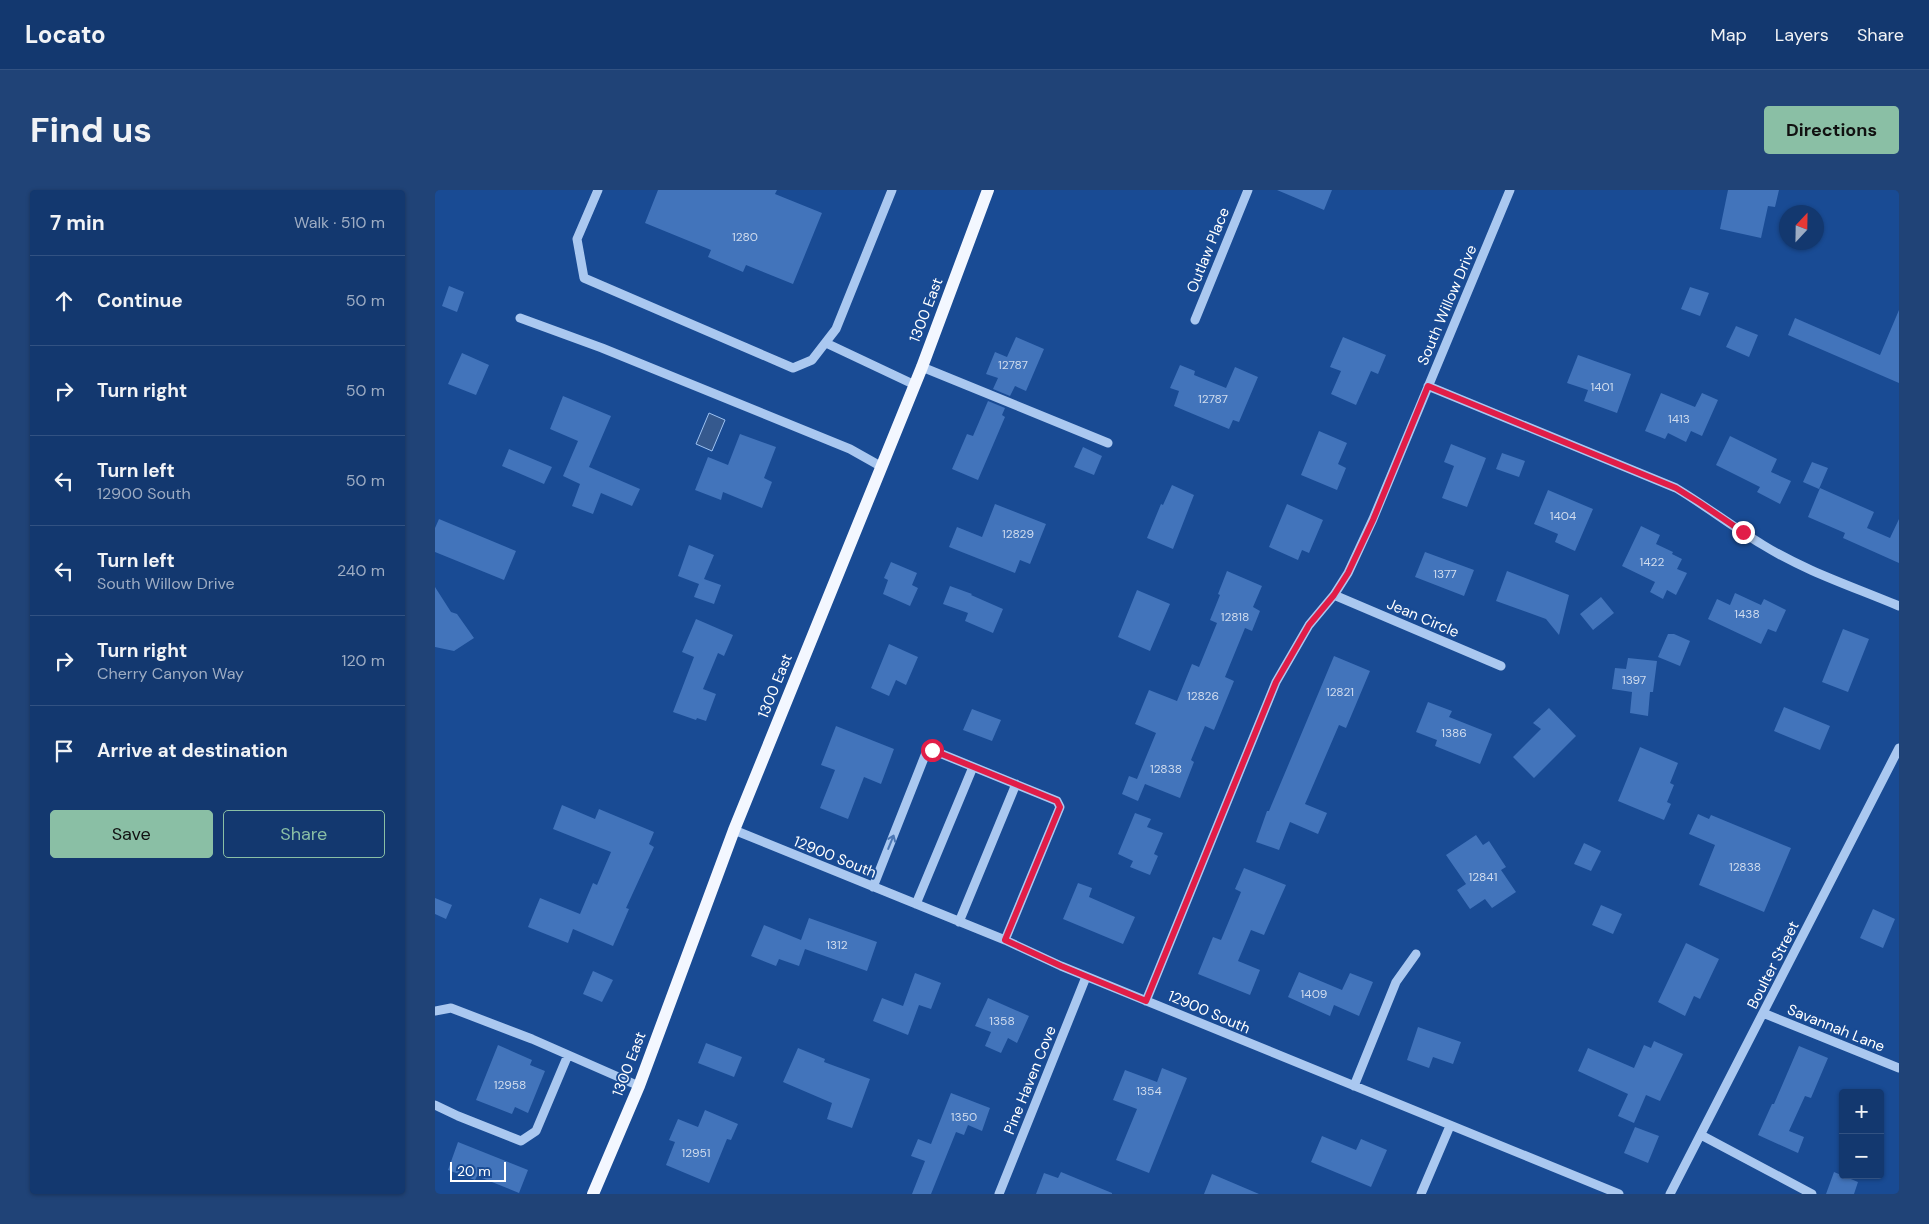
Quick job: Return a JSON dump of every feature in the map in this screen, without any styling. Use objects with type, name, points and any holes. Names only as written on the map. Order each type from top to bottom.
[{"type":"main road","name":"1300 East","points":[[593,1194],[639,1086],[734,830],[915,385],[989,190]]},
{"type":"street","points":[[598,190],[577,239],[584,278],[793,368],[812,360],[836,329],[892,190]]},
{"type":"street","name":"Outlaw Place","points":[[1195,320],[1248,190]]},
{"type":"street","name":"South Willow Drive","points":[[1146,1001],[1276,682],[1309,625],[1334,595],[1348,573],[1373,520],[1510,190]]},
{"type":"street","points":[[520,318],[602,348],[849,449],[882,467]]},
{"type":"street","points":[[826,343],[915,385]]},
{"type":"street","points":[[922,367],[1108,443]]},
{"type":"street","points":[[1428,386],[1676,488],[1770,549],[1809,568],[1899,606]]},
{"type":"street","name":"Jean Circle","points":[[1334,595],[1501,666]]},
{"type":"street","name":"Boulter Street","points":[[1670,1194],[1899,748]]},
{"type":"street","points":[[873,887],[926,754],[932,750],[1057,801],[1060,807],[1005,940]]},
{"type":"street","points":[[916,904],[973,767]]},
{"type":"street","points":[[959,922],[1016,784]]},
{"type":"street","name":"12900 South","points":[[734,830],[1619,1194]]},
{"type":"street","points":[[1354,1086],[1396,982],[1416,954]]},
{"type":"street","name":"Pine Haven Cove","points":[[999,1194],[1086,976]]},
{"type":"street","points":[[435,1011],[451,1008],[532,1039],[639,1086]]},
{"type":"street","name":"Savannah Lane","points":[[1763,1013],[1899,1068]]},
{"type":"street","points":[[435,1105],[521,1141],[536,1131],[568,1055]]},
{"type":"street","points":[[1421,1194],[1450,1126]]},
{"type":"street","points":[[1701,1135],[1812,1194]]},
{"type":"water","points":[[709,413],[725,420],[712,451],[696,444]]},
{"type":"building","points":[[658,190],[777,190],[775,194],[822,213],[793,284],[746,265],[743,272],[708,257],[711,250],[645,223]]},
{"type":"building","points":[[1277,190],[1332,190],[1324,210]]},
{"type":"building","points":[[1728,190],[1779,190],[1775,207],[1768,206],[1761,238],[1720,229]]},
{"type":"building","points":[[449,286],[464,292],[457,312],[442,306]]},
{"type":"building","points":[[1690,287],[1709,293],[1700,316],[1681,309]]},
{"type":"building","points":[[1899,310],[1899,383],[1788,335],[1795,318],[1880,355]]},
{"type":"building","points":[[1736,326],[1758,335],[1749,357],[1726,347]]},
{"type":"building","points":[[1016,337],[1044,349],[1026,391],[1015,386],[1010,396],[993,389],[998,378],[986,374],[995,352],[1007,357]]},
{"type":"building","points":[[1343,337],[1386,355],[1378,374],[1371,371],[1356,405],[1331,394],[1341,371],[1330,367]]},
{"type":"building","points":[[462,353],[489,365],[476,395],[448,384]]},
{"type":"building","points":[[1578,355],[1631,374],[1617,413],[1584,401],[1588,390],[1567,383]]},
{"type":"building","points":[[1180,365],[1195,371],[1194,375],[1226,388],[1235,367],[1258,377],[1239,422],[1233,420],[1229,429],[1174,406],[1179,391],[1170,388]]},
{"type":"building","points":[[1661,393],[1695,407],[1702,393],[1718,400],[1702,436],[1691,431],[1686,442],[1668,433],[1665,439],[1645,431]]},
{"type":"building","points":[[563,396],[611,416],[589,467],[640,489],[632,506],[601,493],[593,514],[572,506],[580,484],[563,476],[578,441],[550,429]]},
{"type":"building","points":[[988,401],[1005,408],[1002,415],[1005,417],[978,480],[952,469],[967,434],[973,436]]},
{"type":"building","points":[[1319,431],[1347,443],[1338,464],[1346,468],[1337,490],[1301,475]]},
{"type":"building","points":[[740,434],[776,447],[764,478],[772,482],[762,508],[723,492],[721,500],[695,490],[708,457],[728,465]]},
{"type":"building","points":[[1730,436],[1777,459],[1771,472],[1791,481],[1780,504],[1757,492],[1760,487],[1716,465]]},
{"type":"building","points":[[1451,444],[1486,458],[1467,507],[1442,498],[1454,466],[1444,462]]},
{"type":"building","points":[[1083,447],[1102,456],[1094,475],[1074,467]]},
{"type":"building","points":[[509,449],[552,467],[544,484],[502,466]]},
{"type":"building","points":[[1502,453],[1525,461],[1519,477],[1496,469]]},
{"type":"building","points":[[1812,462],[1828,468],[1819,489],[1803,482]]},
{"type":"building","points":[[1172,485],[1194,495],[1173,549],[1147,538],[1161,504],[1163,505]]},
{"type":"building","points":[[1820,488],[1874,512],[1867,528],[1890,538],[1899,519],[1899,563],[1843,538],[1845,533],[1808,517]]},
{"type":"building","points":[[1548,490],[1593,509],[1575,551],[1555,542],[1558,534],[1534,524]]},
{"type":"building","points":[[995,504],[1046,524],[1030,564],[1020,560],[1015,573],[949,547],[957,527],[982,537]]},
{"type":"building","points":[[1287,504],[1323,520],[1309,553],[1302,550],[1298,560],[1269,547]]},
{"type":"building","points":[[439,519],[516,551],[504,580],[435,552],[435,528]]},
{"type":"building","points":[[1641,526],[1660,535],[1656,544],[1673,552],[1672,554],[1682,559],[1677,569],[1687,573],[1676,595],[1667,590],[1663,599],[1650,592],[1655,582],[1622,566]]},
{"type":"building","points":[[689,545],[714,555],[704,579],[721,585],[714,604],[694,597],[699,584],[678,576]]},
{"type":"building","points":[[1425,552],[1474,570],[1464,596],[1415,577]]},
{"type":"building","points":[[891,562],[917,573],[912,585],[918,588],[910,606],[883,594],[888,580],[884,578]]},
{"type":"building","points":[[1227,571],[1262,586],[1253,607],[1260,611],[1252,631],[1245,628],[1225,677],[1234,681],[1214,730],[1205,726],[1191,760],[1194,762],[1180,798],[1145,784],[1138,801],[1122,794],[1129,776],[1137,779],[1156,733],[1135,724],[1149,690],[1177,701],[1192,664],[1199,667],[1217,623],[1210,620]]},
{"type":"building","points":[[1507,571],[1569,595],[1559,635],[1546,619],[1496,601]]},
{"type":"building","points":[[950,586],[1003,609],[993,633],[965,621],[968,613],[943,604]]},
{"type":"building","points":[[435,587],[451,612],[457,614],[474,638],[454,651],[435,647]]},
{"type":"building","points":[[1137,590],[1170,604],[1150,651],[1118,637]]},
{"type":"building","points":[[1735,593],[1761,605],[1764,599],[1786,610],[1776,632],[1768,629],[1761,644],[1708,619],[1717,599],[1730,605]]},
{"type":"building","points":[[1601,597],[1614,613],[1593,630],[1580,614]]},
{"type":"building","points":[[696,619],[733,635],[724,656],[718,653],[703,689],[716,694],[706,721],[697,718],[696,720],[673,712],[694,657],[682,652]]},
{"type":"building","points":[[1843,629],[1869,639],[1848,692],[1822,682]]},
{"type":"building","points":[[1668,634],[1674,634],[1690,641],[1680,666],[1658,657]]},
{"type":"building","points":[[889,644],[918,657],[906,685],[896,680],[889,696],[871,688]]},
{"type":"building","points":[[1334,656],[1370,671],[1346,728],[1339,725],[1305,804],[1327,813],[1318,834],[1290,822],[1279,850],[1256,842],[1267,811],[1269,811]]},
{"type":"building","points":[[1628,658],[1657,661],[1653,692],[1650,692],[1648,716],[1630,713],[1632,692],[1612,689],[1615,668],[1626,669]]},
{"type":"building","points":[[1428,702],[1452,711],[1449,717],[1492,734],[1480,764],[1435,746],[1437,740],[1416,732]]},
{"type":"building","points":[[1784,707],[1830,726],[1820,750],[1774,731]]},
{"type":"building","points":[[1549,708],[1576,736],[1534,778],[1513,757],[1541,729],[1533,723]]},
{"type":"building","points":[[972,709],[1001,720],[992,741],[963,730]]},
{"type":"building","points":[[836,726],[894,749],[881,784],[864,777],[848,819],[820,808],[835,770],[821,765]]},
{"type":"building","points":[[1640,747],[1678,763],[1670,783],[1674,785],[1667,802],[1671,804],[1664,820],[1618,801]]},
{"type":"building","points":[[562,805],[595,819],[599,809],[654,832],[649,844],[654,847],[626,908],[629,909],[613,946],[573,929],[568,943],[528,927],[540,898],[580,914],[593,883],[597,885],[611,852],[553,829]]},
{"type":"building","points":[[1135,813],[1151,819],[1147,827],[1163,833],[1154,854],[1158,856],[1150,875],[1130,867],[1133,861],[1118,854]]},
{"type":"building","points":[[1698,814],[1709,819],[1711,815],[1791,848],[1764,912],[1699,885],[1715,845],[1689,834]]},
{"type":"building","points":[[1476,835],[1483,845],[1489,841],[1506,867],[1501,870],[1516,892],[1492,908],[1485,899],[1470,909],[1457,890],[1466,884],[1446,855]]},
{"type":"building","points":[[1584,843],[1601,851],[1591,871],[1574,864]]},
{"type":"building","points":[[1244,868],[1286,885],[1264,935],[1251,930],[1238,961],[1260,970],[1250,995],[1198,974],[1213,937],[1221,940],[1241,892],[1235,889]]},
{"type":"building","points":[[1078,883],[1092,888],[1089,897],[1135,917],[1123,944],[1063,919]]},
{"type":"building","points":[[435,898],[452,905],[446,919],[435,914]]},
{"type":"building","points":[[1601,905],[1622,914],[1613,934],[1592,925]]},
{"type":"building","points":[[1873,909],[1895,919],[1883,948],[1860,938]]},
{"type":"building","points":[[809,918],[877,942],[867,971],[805,949],[799,966],[779,959],[776,966],[751,956],[764,925],[801,940]]},
{"type":"building","points":[[1686,943],[1719,959],[1700,999],[1694,996],[1685,1016],[1658,1002]]},
{"type":"building","points":[[593,971],[613,980],[602,1002],[583,994]]},
{"type":"building","points":[[1299,972],[1342,990],[1350,973],[1373,982],[1359,1016],[1334,1005],[1330,1016],[1288,997]]},
{"type":"building","points":[[915,973],[941,983],[931,1009],[919,1005],[908,1035],[873,1021],[882,998],[903,1006]]},
{"type":"building","points":[[988,998],[1029,1016],[1017,1043],[1008,1038],[1001,1053],[985,1046],[991,1032],[975,1026]]},
{"type":"building","points":[[1418,1027],[1461,1042],[1453,1064],[1433,1057],[1429,1068],[1407,1060]]},
{"type":"building","points":[[1654,1041],[1683,1054],[1660,1101],[1646,1095],[1634,1123],[1618,1116],[1628,1094],[1578,1071],[1588,1048],[1634,1068],[1644,1045],[1651,1048]]},
{"type":"building","points":[[706,1043],[742,1057],[734,1077],[698,1063]]},
{"type":"building","points":[[498,1045],[532,1060],[530,1065],[545,1071],[528,1113],[515,1107],[512,1114],[476,1100]]},
{"type":"building","points":[[1799,1046],[1828,1058],[1811,1098],[1805,1096],[1789,1131],[1804,1137],[1798,1153],[1758,1135],[1772,1104],[1774,1104]]},
{"type":"building","points":[[798,1048],[825,1059],[824,1062],[870,1079],[852,1128],[827,1119],[832,1103],[783,1082]]},
{"type":"building","points":[[1162,1068],[1187,1078],[1149,1173],[1116,1160],[1137,1109],[1113,1100],[1125,1070],[1157,1082]]},
{"type":"building","points":[[951,1093],[990,1108],[982,1131],[968,1125],[964,1135],[956,1132],[931,1194],[912,1194],[925,1161],[911,1156],[918,1139],[931,1144]]},
{"type":"building","points":[[705,1110],[738,1124],[731,1140],[727,1139],[709,1183],[666,1165],[675,1142],[669,1140],[678,1119],[698,1127]]},
{"type":"building","points":[[1635,1127],[1659,1136],[1648,1163],[1624,1153]]},
{"type":"building","points":[[1322,1136],[1356,1150],[1361,1139],[1387,1150],[1371,1187],[1311,1162]]},
{"type":"building","points":[[458,1142],[528,1170],[519,1193],[477,1176],[475,1180],[448,1170]]},
{"type":"building","points":[[1061,1172],[1112,1194],[1036,1194],[1044,1173],[1058,1178]]},
{"type":"building","points":[[1834,1172],[1839,1174],[1839,1179],[1851,1179],[1858,1182],[1854,1194],[1826,1194]]},
{"type":"building","points":[[1212,1174],[1259,1194],[1204,1194]]},
{"type":"route","points":[[932,750],[1057,801],[1060,807],[1005,940],[1061,966],[1146,1001],[1276,682],[1309,625],[1334,595],[1348,573],[1373,520],[1428,386],[1676,488],[1743,532]]}]
